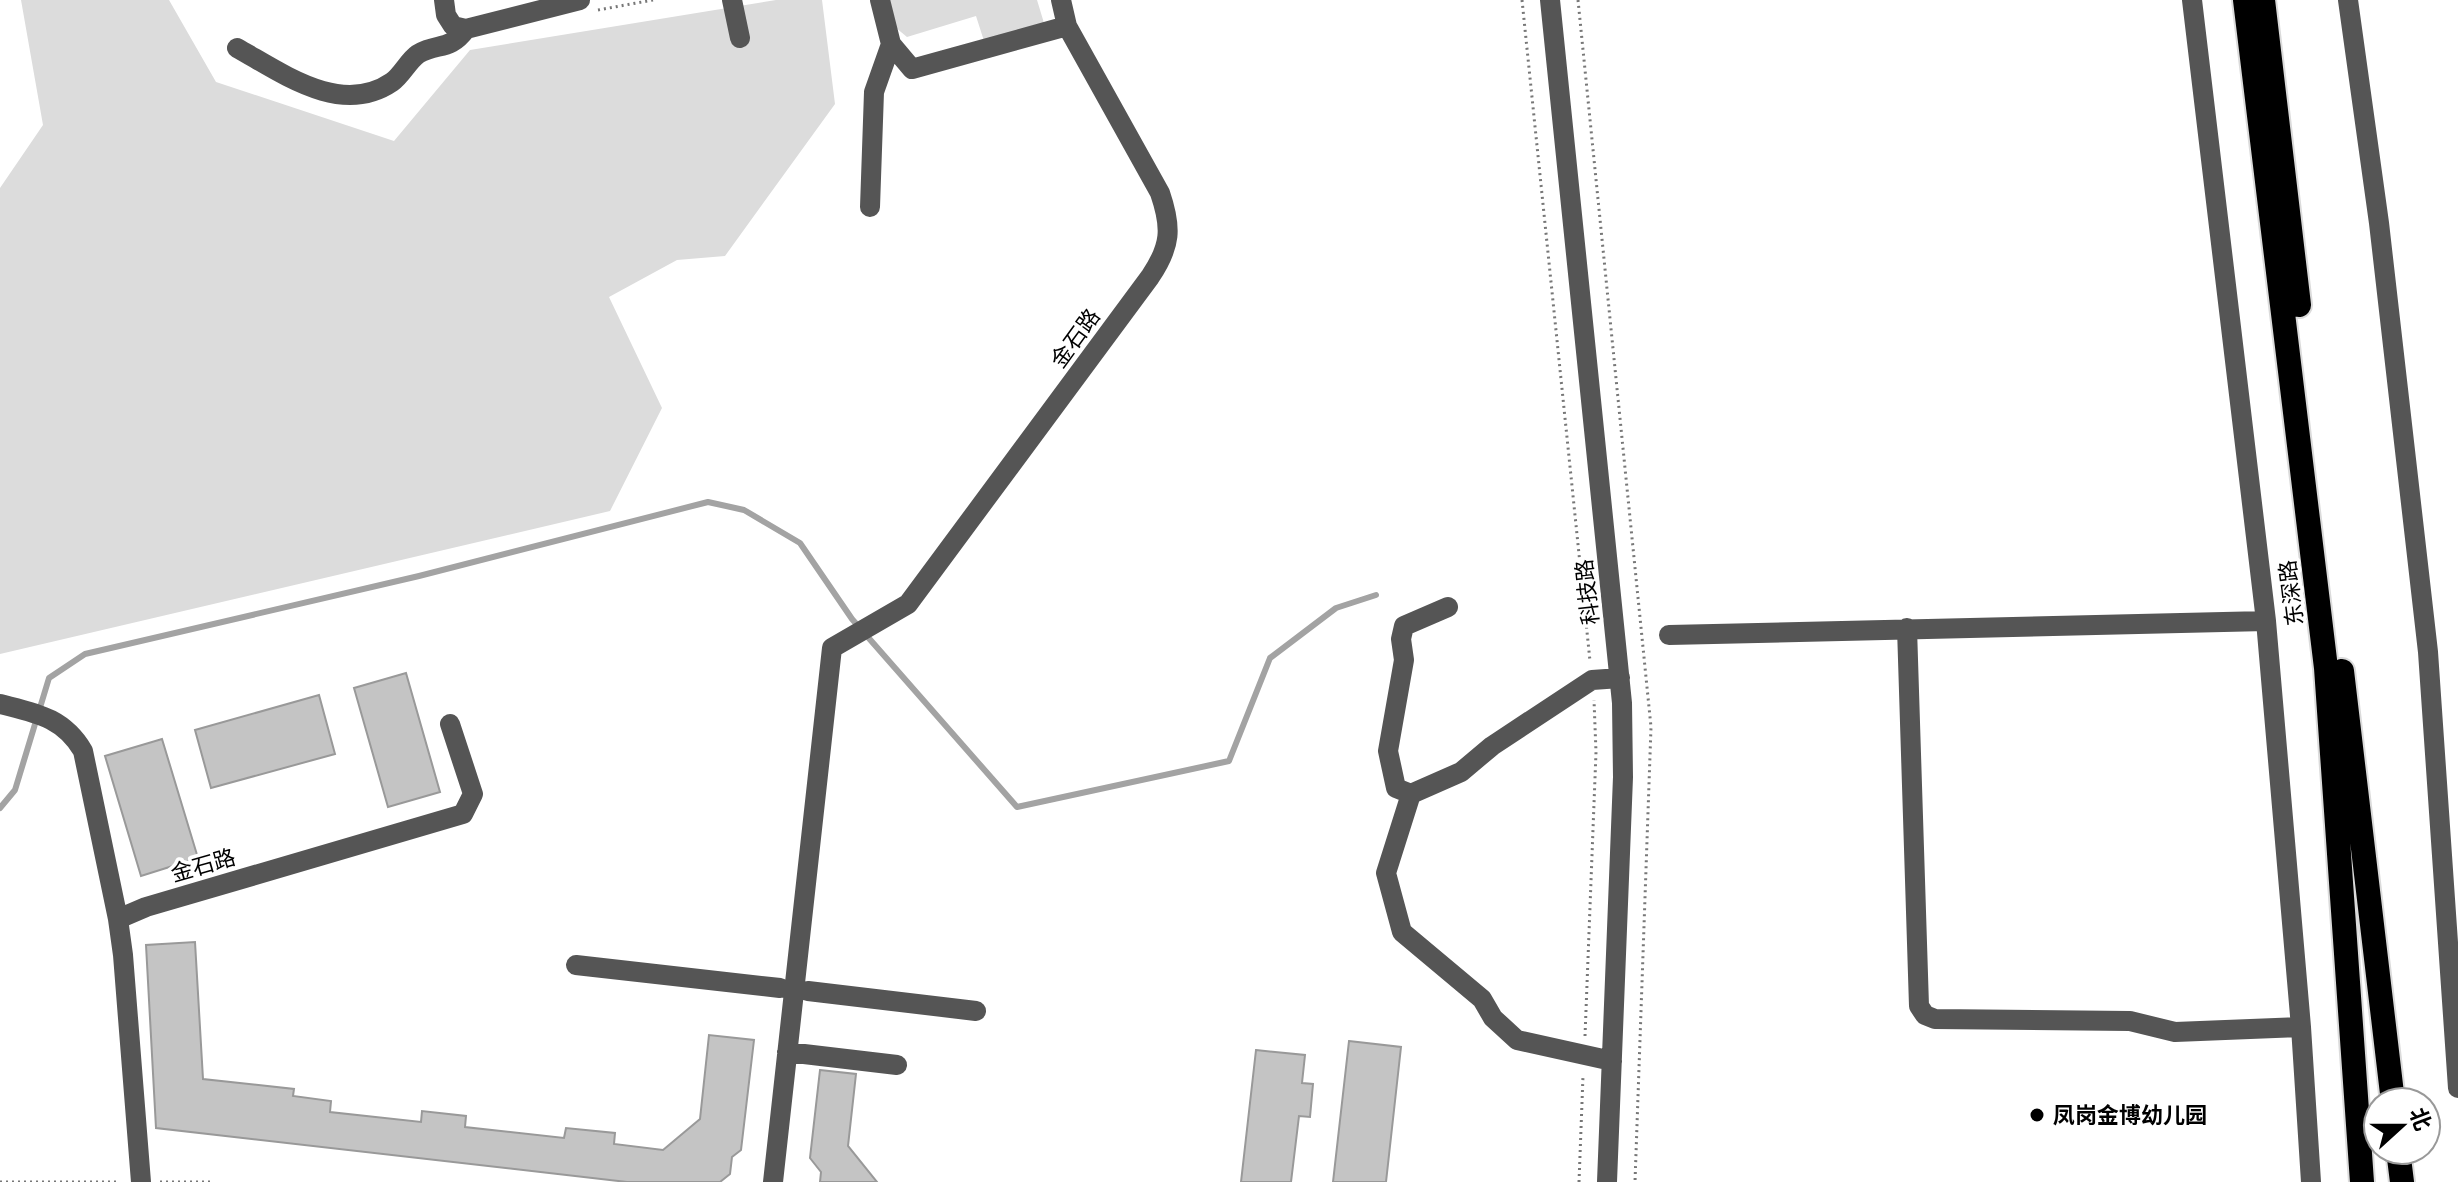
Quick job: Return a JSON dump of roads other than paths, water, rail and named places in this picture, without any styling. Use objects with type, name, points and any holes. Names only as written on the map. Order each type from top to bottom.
[{"type":"highway","name":"东深路","points":[[2245,0],[2326,668],[2362,1182]]},
{"type":"highway","name":"东深路","points":[[2263,0],[2391,1086]]},
{"type":"highway","points":[[2343,1182],[2355,1075]]},
{"type":"street","points":[[444,0],[446,15],[453,26],[466,29],[571,1]]},
{"type":"street","points":[[732,0],[740,38]]},
{"type":"street","points":[[880,0],[891,44],[912,69],[1067,26]]},
{"type":"street","name":"金石路","points":[[787,1052],[832,648],[908,604],[1162,259],[1169,238],[1168,215],[1160,193],[1067,26],[1061,0]]},
{"type":"street","name":"科技路","points":[[1550,0],[1620,678],[1623,777],[1607,1182]]},
{"type":"street","points":[[2192,0],[2266,621],[2301,1027],[2311,1182]]},
{"type":"street","points":[[2348,0],[2379,223],[2428,652],[2458,1088]]},
{"type":"street","points":[[237,48],[300,84],[340,95],[362,94],[394,81],[418,55],[456,42],[466,29]]},
{"type":"street","points":[[870,207],[874,92],[891,44]]},
{"type":"street","points":[[1448,607],[1404,626],[1401,639],[1404,660],[1388,751],[1396,788],[1411,794],[1461,772],[1492,746],[1592,680],[1620,678]]},
{"type":"street","points":[[1669,635],[2266,621]]},
{"type":"street","points":[[1907,628],[1919,1006],[1925,1015],[1935,1019],[2130,1021],[2175,1032],[2301,1027]]},
{"type":"street","points":[[0,704],[50,719],[67,729],[83,751],[123,955],[141,1182]]},
{"type":"street","name":"金石路","points":[[118,919],[146,907],[463,814],[473,794],[450,724]]},
{"type":"street","points":[[1411,794],[1386,873],[1402,932],[1482,999],[1493,1018],[1517,1040],[1612,1061]]},
{"type":"street","points":[[576,965],[780,988]]},
{"type":"street","points":[[808,991],[976,1011]]},
{"type":"street","points":[[773,1182],[787,1052],[897,1065]]},
{"type":"waterway","points":[[0,808],[15,790],[49,678],[85,654],[419,576],[708,502],[744,510],[800,543],[852,619],[1017,807],[1229,761],[1270,658],[1336,608],[1376,595]]},
{"type":"place","name":"凤岗金博幼儿园","points":[[2037,1115]]}]
